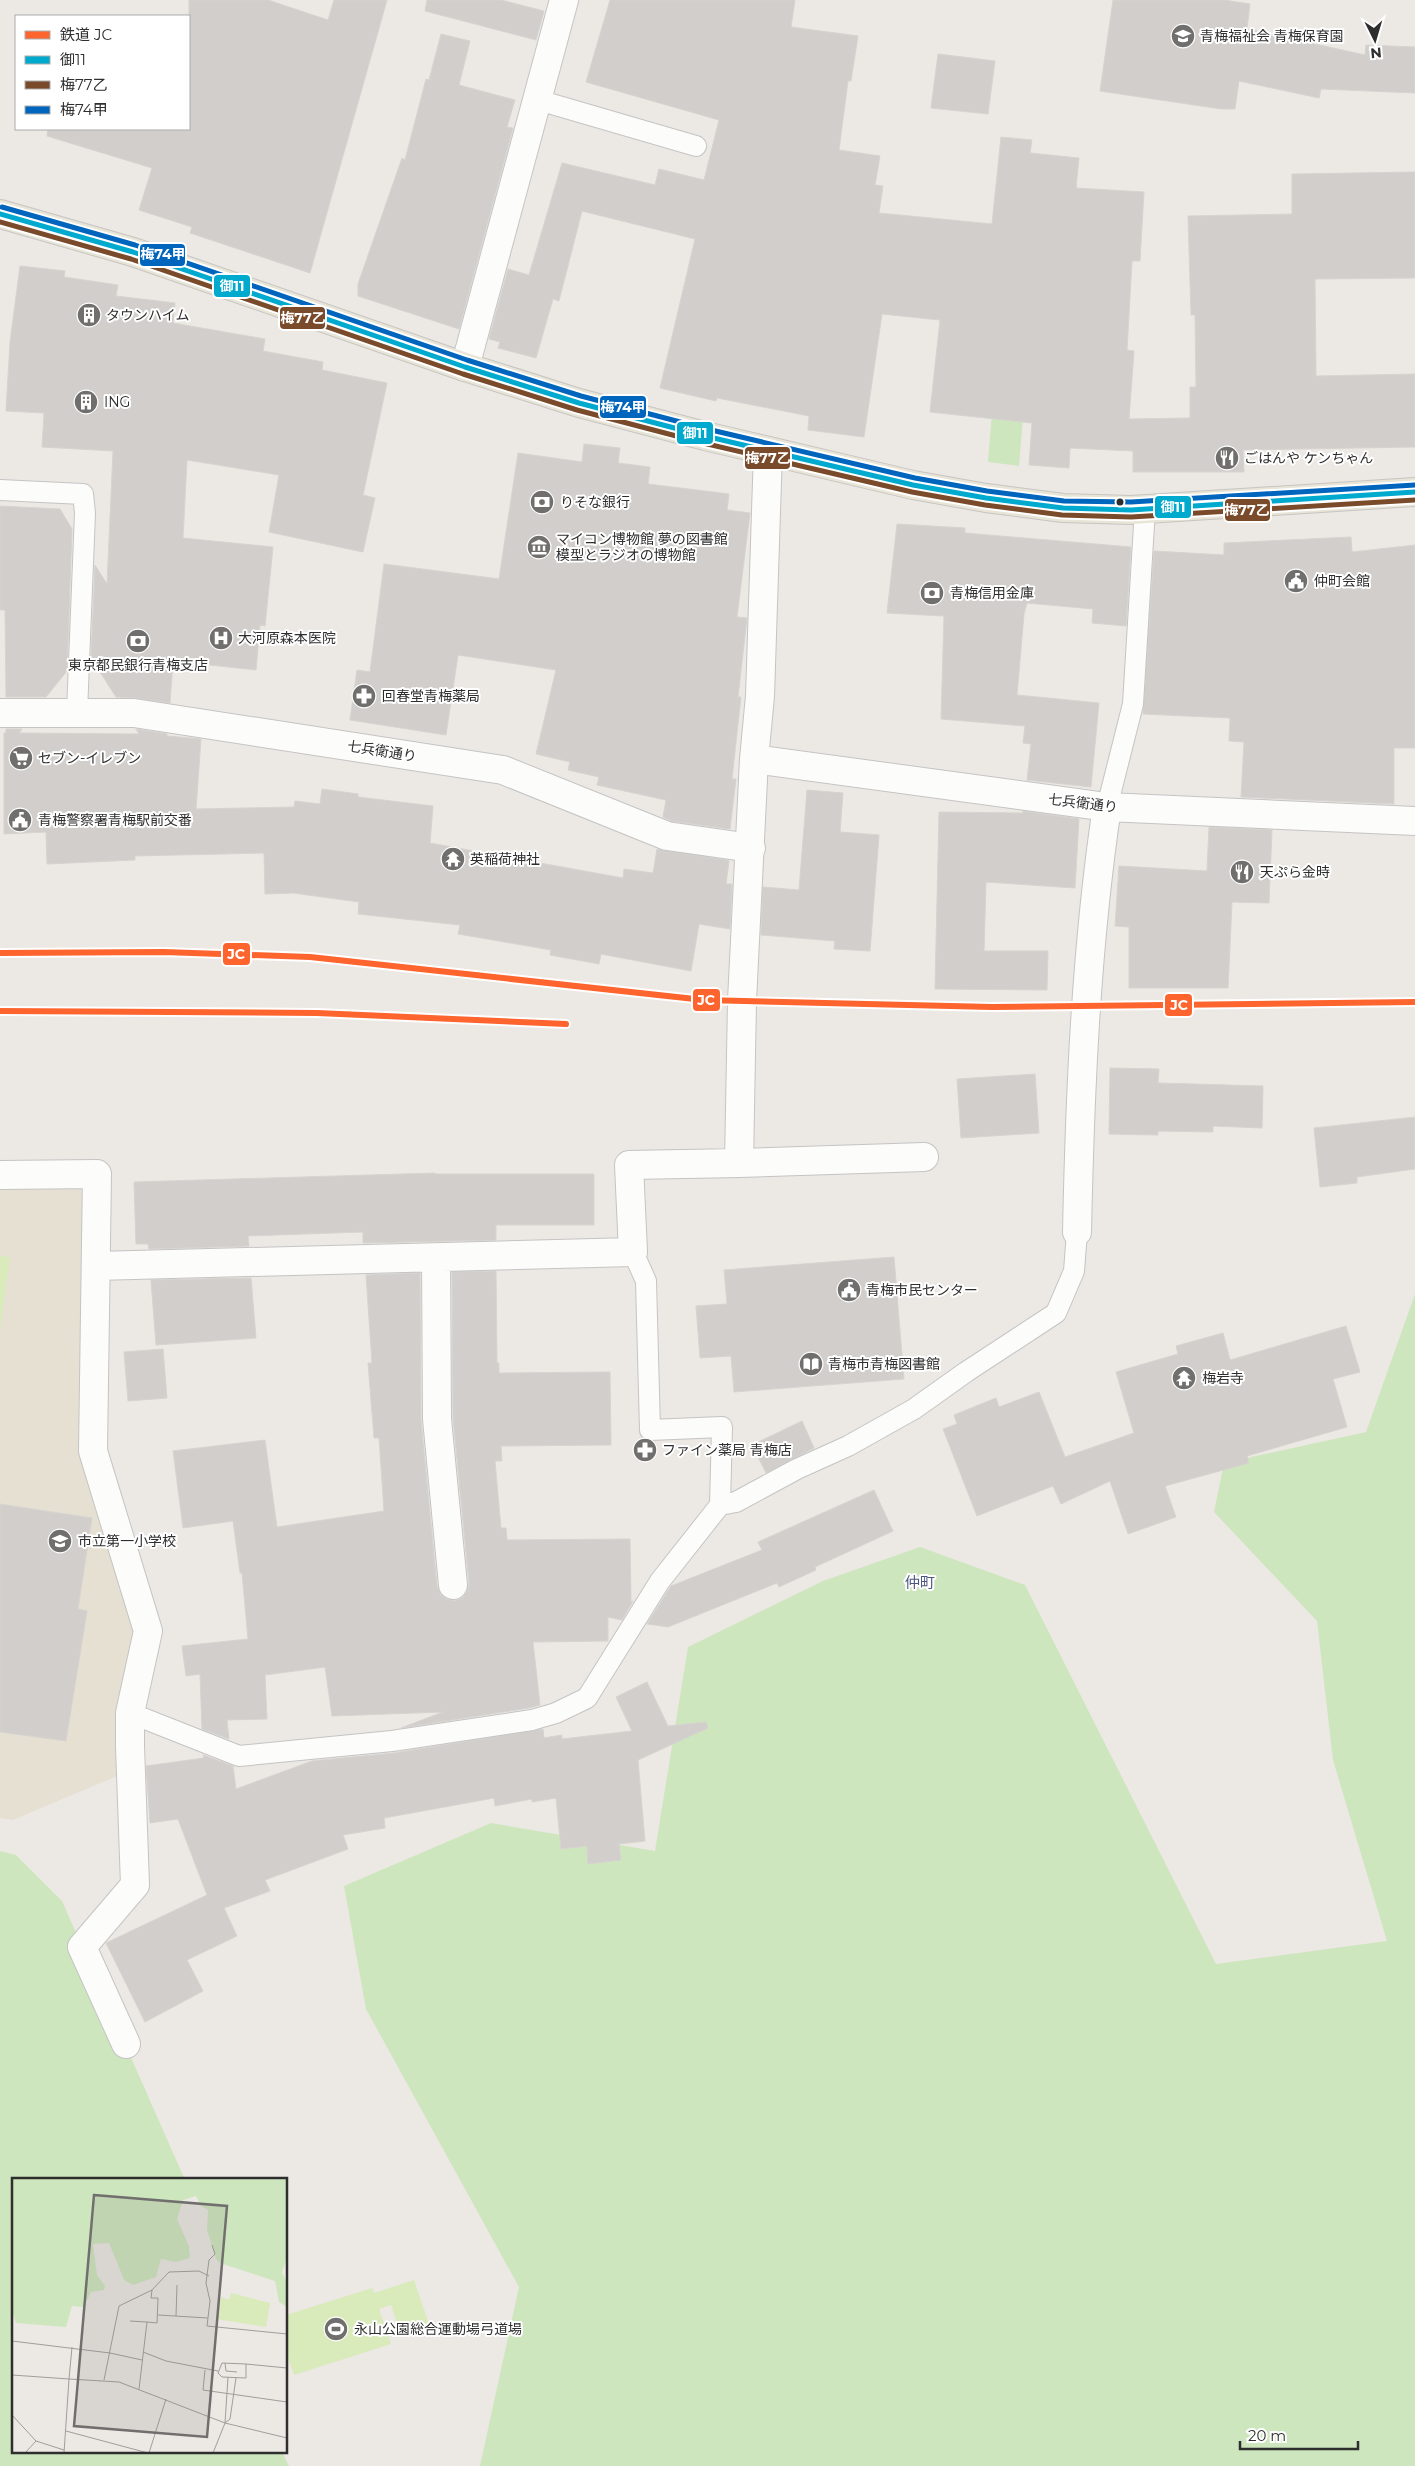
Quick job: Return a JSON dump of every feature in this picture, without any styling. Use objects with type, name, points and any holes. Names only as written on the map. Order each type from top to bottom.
[{"type":"main road","points":[[0,214],[133,252],[465,367],[631,418],[913,485],[986,498],[1064,508],[1145,509],[1415,492]]},
{"type":"street","points":[[465,367],[564,0]]},
{"type":"street","points":[[739,1163],[742,1001],[754,759],[760,696],[768,451]]},
{"type":"street","name":"七兵衛通り","points":[[0,713],[134,713],[503,770],[667,836],[751,848]]},
{"type":"street","name":"七兵衛通り","points":[[754,759],[1107,807],[1415,822]]},
{"type":"street","points":[[1077,1232],[1079,1138],[1091,929],[1107,807]]},
{"type":"street","points":[[96,1266],[633,1252],[628,1165],[924,1157]]},
{"type":"street","points":[[0,1175],[96,1174],[93,1451],[148,1631],[130,1713],[135,1885],[82,1947],[126,2044]]},
{"type":"street","points":[[436,1258],[437,1419],[453,1585]]},
{"type":"lane","points":[[538,100],[696,146]]},
{"type":"lane","points":[[0,490],[83,494],[85,513],[77,712]]},
{"type":"lane","points":[[1107,807],[1133,704],[1145,509]]},
{"type":"lane","points":[[720,1505],[736,1502],[798,1469],[848,1446],[914,1409],[966,1372],[1056,1313],[1074,1271],[1077,1232]]},
{"type":"lane","points":[[130,1713],[239,1756],[392,1741],[532,1720],[556,1713],[588,1698],[660,1581],[720,1505],[722,1426],[650,1430],[646,1281],[633,1252]]},
{"type":"shaded area","name":"市立第一小学校","points":[[97,1174],[93,1451],[148,1631],[130,1746],[117,1776],[13,1820],[0,1818],[0,1177]]},
{"type":"green space","points":[[1000,313],[1031,317],[1019,466],[988,462]]},
{"type":"green space","points":[[0,1256],[10,1257],[0,1331]]},
{"type":"green space","points":[[1415,1294],[1415,2466],[480,2466],[519,2287],[366,2009],[344,1886],[491,1823],[655,1851],[688,1647],[823,1581],[920,1547],[1025,1585],[1216,1964],[1387,1941],[1333,1760],[1317,1621],[1214,1512],[1224,1463],[1366,1432]]},
{"type":"green space","points":[[0,1851],[16,1855],[62,1901],[184,2178],[12,2178],[12,2454],[283,2454],[289,2466],[0,2466]]},
{"type":"green space","name":"永山公園総合運動場弓道場","points":[[414,2280],[429,2324],[400,2333],[391,2305],[379,2309],[391,2344],[294,2375],[288,2358],[288,2314],[372,2288],[374,2293]]},
{"type":"building","points":[[189,0],[268,0],[328,20],[334,0],[387,0],[310,273],[190,233],[192,227],[139,210],[152,168],[47,136],[48,130],[190,130]]},
{"type":"building","points":[[427,0],[501,0],[544,11],[536,40],[425,11]]},
{"type":"building","points":[[610,0],[795,0],[791,27],[858,36],[851,81],[848,81],[839,150],[880,156],[875,185],[883,186],[879,213],[992,224],[1001,137],[1032,140],[1030,153],[1079,158],[1076,188],[1144,192],[1140,261],[1132,261],[1127,350],[1134,351],[1129,419],[1190,418],[1190,387],[1196,387],[1195,315],[1191,315],[1188,216],[1292,214],[1292,174],[1415,172],[1415,278],[1315,279],[1316,376],[1415,374],[1415,447],[1243,450],[1244,472],[1133,472],[1133,451],[1070,448],[1069,468],[1029,465],[1032,423],[930,412],[940,320],[882,314],[864,437],[808,430],[809,416],[717,398],[716,401],[660,388],[695,239],[582,211],[559,301],[553,299],[536,358],[498,348],[500,342],[489,339],[508,269],[529,275],[562,163],[655,185],[659,169],[704,180],[719,120],[586,82]]},
{"type":"building","points":[[1113,0],[1224,0],[1250,4],[1247,29],[1365,55],[1366,45],[1415,47],[1415,93],[1321,89],[1319,98],[1239,81],[1235,109],[1221,109],[1100,91]]},
{"type":"building","points":[[441,34],[470,41],[459,85],[515,100],[507,127],[513,128],[459,329],[358,296],[358,284],[402,158],[405,160],[426,79],[429,80]]},
{"type":"building","points":[[938,54],[995,61],[988,114],[931,108]]},
{"type":"building","points":[[20,266],[65,271],[64,277],[118,285],[116,296],[175,303],[173,323],[265,339],[263,351],[323,362],[322,370],[387,383],[363,495],[375,498],[363,552],[269,532],[279,475],[187,460],[183,538],[273,547],[265,626],[260,625],[256,670],[173,661],[170,703],[116,697],[91,658],[95,565],[107,584],[113,451],[42,447],[44,413],[6,411],[10,342]]},
{"type":"building","points":[[584,444],[620,448],[618,463],[650,467],[648,484],[729,494],[727,510],[750,513],[737,617],[747,618],[738,697],[741,697],[732,779],[736,779],[730,829],[671,821],[663,817],[666,800],[597,785],[599,777],[568,770],[570,762],[536,754],[556,670],[458,655],[446,735],[350,720],[357,670],[370,672],[384,564],[499,579],[518,453],[582,462]]},
{"type":"building","points":[[0,506],[60,509],[72,529],[67,671],[46,697],[6,697],[5,610],[0,610]]},
{"type":"building","points":[[897,524],[965,528],[965,533],[1131,547],[1126,626],[1092,623],[1093,609],[1027,603],[1024,614],[1017,695],[1099,703],[1091,787],[1027,780],[1031,744],[1023,743],[1025,726],[941,719],[944,616],[887,613]]},
{"type":"building","points":[[1351,537],[1352,552],[1415,545],[1415,748],[1394,748],[1394,804],[1241,797],[1244,742],[1229,741],[1230,718],[1143,714],[1154,551],[1224,555],[1224,543]]},
{"type":"building","points":[[6,729],[22,729],[19,733],[139,734],[136,729],[167,734],[167,736],[201,739],[196,809],[294,807],[295,801],[320,804],[322,789],[358,794],[358,797],[433,806],[430,843],[623,878],[624,869],[653,873],[657,849],[727,860],[729,861],[726,884],[732,884],[730,929],[699,924],[691,971],[601,954],[599,964],[550,955],[551,950],[458,934],[460,925],[358,914],[359,902],[293,893],[265,894],[264,853],[135,856],[135,860],[47,864],[46,832],[4,834],[4,733],[6,733]]},
{"type":"building","points":[[807,790],[843,793],[840,832],[879,835],[870,951],[834,949],[835,941],[761,935],[763,887],[799,890]]},
{"type":"building","points":[[1023,811],[1079,819],[1075,888],[986,882],[984,951],[1048,951],[1047,990],[935,989],[939,812],[1023,813]]},
{"type":"building","points":[[1209,827],[1272,830],[1269,903],[1232,902],[1228,988],[1129,988],[1129,927],[1115,926],[1119,866],[1207,871]]},
{"type":"building","points":[[1110,1068],[1159,1069],[1158,1083],[1263,1086],[1262,1128],[1213,1126],[1213,1132],[1158,1131],[1158,1135],[1109,1134]]},
{"type":"building","points":[[1035,1074],[1039,1133],[961,1138],[957,1079]]},
{"type":"building","points":[[1415,1117],[1415,1169],[1357,1177],[1357,1183],[1320,1187],[1314,1128]]},
{"type":"building","points":[[435,1173],[594,1174],[594,1225],[496,1225],[496,1240],[363,1243],[363,1232],[248,1236],[249,1246],[149,1249],[148,1244],[136,1244],[134,1182]]},
{"type":"building","points":[[894,1257],[904,1379],[734,1392],[731,1356],[700,1358],[696,1306],[727,1304],[724,1270]]},
{"type":"building","points":[[496,1271],[497,1363],[499,1363],[499,1373],[610,1372],[611,1445],[501,1446],[502,1461],[495,1461],[501,1528],[506,1528],[507,1540],[630,1539],[631,1602],[633,1601],[622,1620],[608,1617],[608,1641],[533,1642],[540,1705],[529,1708],[401,1728],[443,1712],[332,1716],[325,1667],[265,1675],[267,1719],[227,1720],[229,1739],[202,1729],[200,1674],[186,1676],[182,1646],[248,1639],[242,1573],[240,1573],[233,1521],[183,1528],[173,1451],[265,1440],[277,1527],[384,1511],[379,1438],[374,1438],[368,1363],[372,1363],[366,1275],[420,1273],[421,1420],[437,1586],[440,1594],[446,1599],[454,1601],[462,1598],[467,1592],[469,1584],[453,1418],[452,1272]]},
{"type":"building","points":[[251,1278],[256,1338],[156,1345],[151,1280]]},
{"type":"building","points":[[1346,1326],[1360,1372],[1333,1379],[1347,1427],[1247,1456],[1249,1463],[1165,1486],[1176,1517],[1128,1534],[1110,1481],[1061,1504],[1053,1486],[977,1516],[943,1429],[957,1424],[954,1415],[996,1398],[999,1407],[1039,1392],[1065,1457],[1134,1433],[1116,1372],[1178,1354],[1176,1346],[1223,1333],[1230,1360]]},
{"type":"building","points":[[163,1349],[167,1398],[128,1401],[124,1352]]},
{"type":"building","points":[[802,1421],[814,1448],[766,1473],[752,1445]]},
{"type":"building","points":[[874,1490],[893,1531],[815,1567],[816,1570],[779,1587],[777,1583],[668,1627],[647,1624],[671,1586],[762,1550],[758,1542]]},
{"type":"building","points":[[0,1504],[92,1518],[78,1609],[87,1611],[66,1741],[0,1732]]},
{"type":"building","points":[[647,1682],[668,1726],[706,1722],[708,1728],[638,1760],[645,1841],[619,1844],[621,1860],[588,1864],[587,1846],[561,1849],[556,1798],[532,1802],[532,1799],[495,1806],[494,1798],[384,1818],[385,1828],[343,1835],[348,1849],[265,1880],[270,1891],[224,1908],[237,1936],[187,1960],[203,1991],[145,2022],[106,1943],[207,1895],[178,1819],[150,1823],[146,1766],[204,1758],[203,1755],[233,1766],[236,1789],[312,1761],[394,1753],[543,1729],[544,1738],[562,1735],[562,1739],[632,1731],[616,1697]]},
{"type":"rail line","name":"JC","points":[[0,953],[164,952],[310,957],[704,1000],[992,1007],[1415,1002]]},
{"type":"rail line","name":"JC","points":[[0,1011],[317,1013],[566,1024]]},
{"type":"transit line","name":"梅74甲","points":[[2,207],[135,245],[467,360],[581,396],[707,429],[915,478],[987,491],[1064,501],[1131,502],[1415,485]]},
{"type":"transit line","name":"御11","points":[[0,214],[133,252],[465,367],[579,403],[705,436],[913,485],[986,498],[1063,508],[1131,510],[1415,492]]},
{"type":"transit line","name":"梅77乙","points":[[0,222],[131,259],[463,374],[577,410],[703,443],[912,492],[985,505],[1062,515],[1131,517],[1415,500]]},
{"type":"place","name":"青梅福祉会 青梅保育園","points":[[1183,36]]},
{"type":"place","name":"タウンハイム","points":[[89,315]]},
{"type":"place","name":"ING","points":[[86,402]]},
{"type":"place","name":"ごはんや ケンちゃん","points":[[1227,458]]},
{"type":"place","name":"りそな銀行","points":[[542,502]]},
{"type":"place","name":"マイコン博物館 夢の図書館 模型とラジオの博物館","points":[[539,547]]},
{"type":"place","name":"仲町会館","points":[[1296,581]]},
{"type":"place","name":"青梅信用金庫","points":[[932,593]]},
{"type":"place","name":"大河原森本医院","points":[[221,638]]},
{"type":"place","name":"東京都民銀行青梅支店","points":[[138,641]]},
{"type":"place","name":"回春堂青梅薬局","points":[[364,696]]},
{"type":"place","name":"セブン-イレブン","points":[[21,758]]},
{"type":"place","name":"青梅警察署青梅駅前交番","points":[[20,820]]},
{"type":"place","name":"英稲荷神社","points":[[453,859]]},
{"type":"place","name":"天ぷら金時","points":[[1242,872]]},
{"type":"place","name":"青梅市民センター","points":[[849,1290]]},
{"type":"place","name":"青梅市青梅図書館","points":[[811,1364]]},
{"type":"place","name":"梅岩寺","points":[[1184,1378]]},
{"type":"place","name":"ファイン薬局 青梅店","points":[[645,1450]]},
{"type":"place","name":"市立第一小学校","points":[[60,1541]]},
{"type":"place","name":"永山公園総合運動場弓道場","points":[[336,2329]]},
{"type":"district","name":"仲町","points":[[920,1583]]}]
